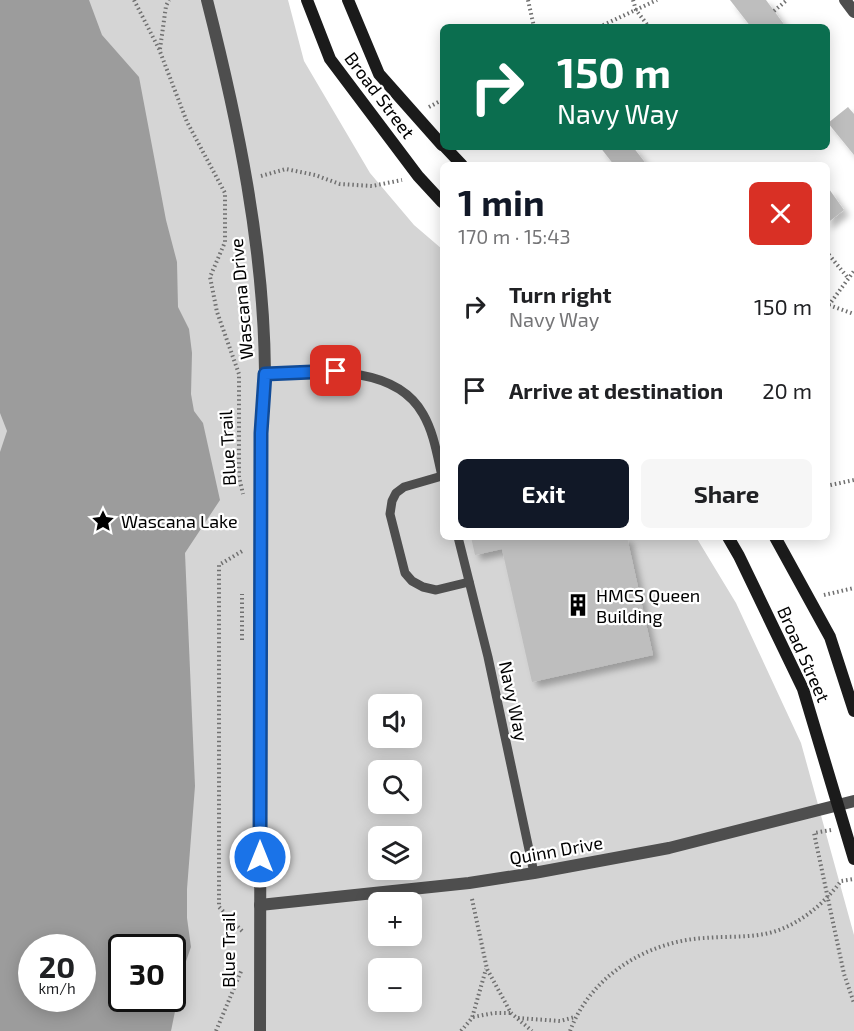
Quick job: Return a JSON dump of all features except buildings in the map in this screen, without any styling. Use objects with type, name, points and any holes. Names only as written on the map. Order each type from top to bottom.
[{"type":"main road","name":"Broad Street","points":[[307,0],[330,59],[418,176],[440,200]]},
{"type":"main road","name":"Broad Street","points":[[348,0],[380,74],[440,142]]},
{"type":"main road","name":"Broad Street","points":[[448,150],[459,162]]},
{"type":"main road","name":"Broad Street","points":[[730,540],[803,689],[854,859]]},
{"type":"main road","name":"Broad Street","points":[[777,540],[830,637],[854,711]]},
{"type":"street","name":"Wascana Drive","points":[[207,0],[229,85],[248,185],[258,272],[265,374],[261,433],[260,1031]]},
{"type":"street","points":[[844,0],[854,12]]},
{"type":"street","name":"Quinn Drive","points":[[260,905],[469,883],[534,873],[669,848],[854,801]]},
{"type":"lane","points":[[265,374],[336,371],[368,377],[391,385],[410,397],[422,412],[431,429],[440,467]]},
{"type":"lane","points":[[440,477],[404,487],[396,493],[392,501],[390,514],[405,573],[412,581],[436,590],[469,582]]},
{"type":"lane","name":"Navy Way","points":[[459,540],[488,657],[534,873]]},
{"type":"path","name":"Blue Trail","points":[[134,0],[159,49],[187,122],[225,193],[225,242],[210,278],[217,312],[239,374],[238,477],[247,502]]},
{"type":"path","points":[[159,49],[169,0]]},
{"type":"path","points":[[528,0],[533,24]]},
{"type":"path","points":[[633,0],[636,10],[646,24]]},
{"type":"path","points":[[606,24],[657,0]]},
{"type":"path","points":[[774,10],[787,0]]},
{"type":"path","points":[[248,185],[264,174],[286,169],[315,175],[340,184],[372,186],[418,176]]},
{"type":"path","points":[[830,256],[848,278]]},
{"type":"path","points":[[830,304],[854,271]]},
{"type":"path","points":[[830,308],[854,314]]},
{"type":"path","points":[[830,485],[854,480]]},
{"type":"path","points":[[244,560],[245,540]]},
{"type":"path","points":[[242,931],[219,907],[219,565],[244,550]]},
{"type":"path","points":[[809,598],[854,588]]},
{"type":"path","points":[[242,589],[242,645]]},
{"type":"path","points":[[845,828],[814,833],[844,974],[854,1003]]},
{"type":"path","points":[[570,1031],[575,1017],[602,983],[618,968],[648,951],[686,940],[737,938],[770,933],[790,925],[829,897],[841,881],[854,879]]},
{"type":"path","points":[[469,883],[487,969],[511,1013],[532,1031]]},
{"type":"path","name":"Blue Trail","points":[[242,922],[242,940]]},
{"type":"path","name":"Blue Trail","points":[[242,959],[242,990]]},
{"type":"path","points":[[216,1031],[242,969]]},
{"type":"path","points":[[461,1031],[472,1018],[487,969]]},
{"type":"path","points":[[472,1018],[494,1013],[511,1013]]},
{"type":"path","points":[[518,1018],[560,1022],[575,1017]]},
{"type":"shaded area","points":[[0,0],[288,0],[304,61],[370,173],[414,225],[440,247],[440,540],[698,540],[736,603],[801,743],[854,935],[854,1031],[0,1031]]},
{"type":"shaded area","name":"Wascana Lake","points":[[0,0],[89,0],[102,35],[139,77],[166,220],[177,262],[178,307],[189,329],[192,353],[191,394],[194,411],[203,423],[220,500],[185,553],[195,786],[187,889],[187,918],[191,947],[186,961],[186,934],[108,934],[108,1012],[175,1012],[171,1031],[0,1031],[0,452],[7,431],[0,413]]},
{"type":"place","name":"Wascana Lake","points":[[103,521]]},
{"type":"place","name":"HMCS Queen Building","points":[[578,605]]},
{"type":"route","points":[[260,857],[261,433],[265,374],[336,371]]}]
